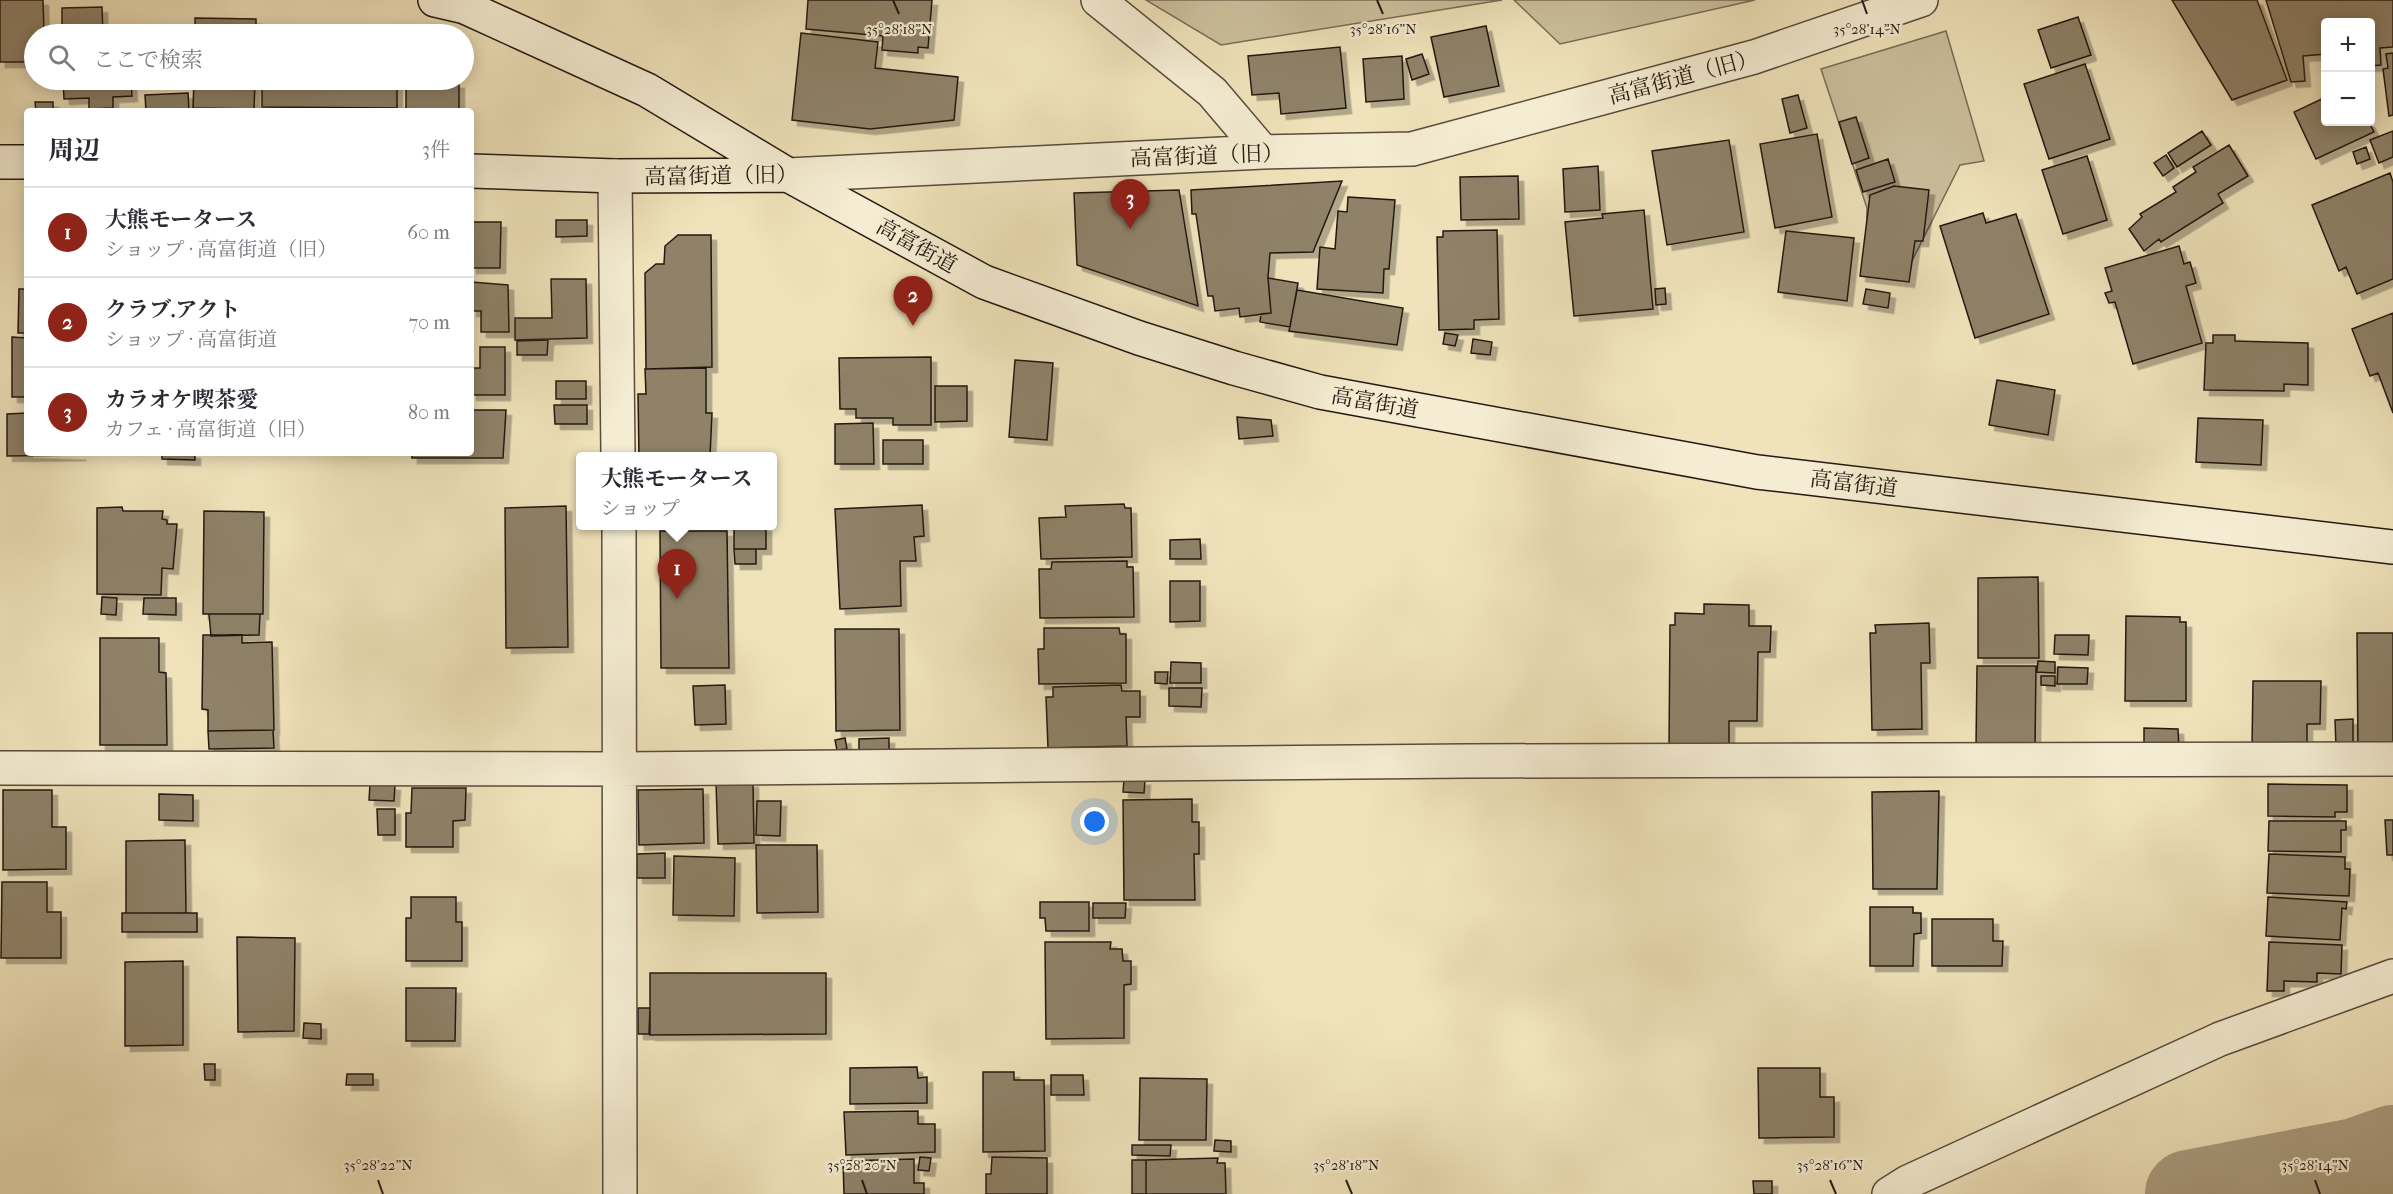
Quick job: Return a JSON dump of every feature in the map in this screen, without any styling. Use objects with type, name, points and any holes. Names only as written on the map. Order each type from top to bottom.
[{"type":"street","name":"高富街道","points":[[435,0],[465,7],[647,90],[788,175],[984,282],[1139,338],[1320,392],[1757,472],[2393,547]]},
{"type":"street","points":[[1098,0],[1212,92],[1263,152]]},
{"type":"street","name":"高富街道（旧）","points":[[474,171],[615,176],[788,175],[1263,152],[1412,149],[1754,57],[1921,0]]},
{"type":"street","points":[[0,162],[24,162]]},
{"type":"street","points":[[615,176],[618,452]]},
{"type":"street","points":[[619,530],[620,1194]]},
{"type":"street","points":[[0,768],[621,769],[1467,761],[2393,759]]},
{"type":"street","points":[[1888,1194],[1908,1182],[2220,1039],[2393,976]]},
{"type":"shaded area","points":[[1146,0],[1502,0],[1221,45]]},
{"type":"shaded area","points":[[1514,0],[1755,0],[1560,44]]},
{"type":"shaded area","points":[[1946,31],[1984,161],[1960,165],[1904,277],[1866,268],[1867,208],[1821,69]]},
{"type":"building","points":[[0,0],[43,0],[44,24],[24,24],[24,62],[0,62]]},
{"type":"building","points":[[808,0],[932,0],[928,48],[918,47],[918,53],[882,50],[883,36],[806,29]]},
{"type":"building","points":[[2172,0],[2257,0],[2287,80],[2232,100]]},
{"type":"building","points":[[2266,0],[2393,0],[2393,47],[2380,48],[2381,65],[2375,66],[2375,18],[2321,18],[2321,54],[2303,56],[2305,81],[2291,82]]},
{"type":"building","points":[[102,7],[103,24],[62,24],[62,8]]},
{"type":"building","points":[[2078,17],[2091,55],[2051,68],[2038,30]]},
{"type":"building","points":[[195,18],[256,19],[256,24],[195,24]]},
{"type":"building","points":[[1486,26],[1499,86],[1444,97],[1431,37]]},
{"type":"building","points":[[801,33],[878,42],[875,68],[958,77],[954,120],[870,129],[792,120]]},
{"type":"building","points":[[1340,47],[1346,108],[1281,114],[1279,93],[1252,95],[1248,56]]},
{"type":"building","points":[[2393,53],[2393,115],[2389,116],[2383,69],[2388,68],[2386,54]]},
{"type":"building","points":[[1422,54],[1429,74],[1412,80],[1406,59]]},
{"type":"building","points":[[1402,56],[1404,99],[1366,102],[1363,59]]},
{"type":"building","points":[[2085,64],[2110,139],[2049,159],[2024,84]]},
{"type":"building","points":[[64,90],[132,90],[132,96],[113,97],[113,108],[89,108],[89,98],[64,99]]},
{"type":"building","points":[[194,90],[255,90],[254,108],[193,108]]},
{"type":"building","points":[[262,90],[397,90],[397,108],[262,107]]},
{"type":"building","points":[[406,90],[459,90],[459,108],[406,108]]},
{"type":"building","points":[[188,93],[189,108],[146,108],[145,95]]},
{"type":"building","points":[[1798,95],[1807,128],[1790,133],[1782,99]]},
{"type":"building","points":[[2321,99],[2321,126],[2371,126],[2374,132],[2316,159],[2294,112]]},
{"type":"building","points":[[35,102],[53,102],[53,108],[36,108]]},
{"type":"building","points":[[1856,117],[1869,158],[1852,164],[1839,122]]},
{"type":"building","points":[[2202,131],[2211,145],[2177,167],[2168,153]]},
{"type":"building","points":[[2393,131],[2393,157],[2379,163],[2370,140]]},
{"type":"building","points":[[1817,134],[1832,217],[1775,228],[1760,144]]},
{"type":"building","points":[[1729,140],[1744,232],[1667,245],[1652,151]]},
{"type":"building","points":[[2229,145],[2248,176],[2218,194],[2223,203],[2161,242],[2159,239],[2144,251],[2129,229],[2142,217],[2140,214],[2176,192],[2173,187],[2196,172],[2193,167]]},
{"type":"building","points":[[2366,147],[2370,159],[2357,164],[2353,152]]},
{"type":"building","points":[[2166,155],[2174,168],[2163,176],[2154,163]]},
{"type":"building","points":[[2087,156],[2107,220],[2063,234],[2042,170]]},
{"type":"building","points":[[1888,159],[1895,182],[1863,192],[1856,170]]},
{"type":"building","points":[[1598,166],[1600,210],[1565,212],[1563,169]]},
{"type":"building","points":[[2390,173],[2393,182],[2393,279],[2357,294],[2346,267],[2339,271],[2312,205]]},
{"type":"building","points":[[1518,176],[1519,219],[1461,220],[1460,177]]},
{"type":"building","points":[[1342,181],[1313,252],[1270,253],[1268,277],[1271,313],[1240,317],[1239,308],[1215,311],[1213,296],[1208,296],[1196,214],[1192,214],[1191,190]]},
{"type":"building","points":[[1894,186],[1929,190],[1923,241],[1915,241],[1909,282],[1860,276],[1870,195]]},
{"type":"building","points":[[1179,190],[1198,306],[1077,265],[1074,193]]},
{"type":"building","points":[[1348,197],[1395,200],[1389,269],[1384,269],[1383,293],[1317,289],[1320,247],[1335,249],[1338,211],[1347,212]]},
{"type":"building","points":[[1644,210],[1653,309],[1574,316],[1565,222],[1603,218],[1602,214]]},
{"type":"building","points":[[1983,213],[1986,223],[2016,214],[2049,314],[1975,338],[1940,226]]},
{"type":"building","points":[[556,220],[587,220],[587,236],[556,237]]},
{"type":"building","points":[[474,222],[501,222],[500,268],[474,268]]},
{"type":"building","points":[[1497,230],[1499,319],[1474,320],[1474,329],[1439,330],[1437,237],[1443,237],[1443,231]]},
{"type":"building","points":[[1786,231],[1854,238],[1847,301],[1778,292]]},
{"type":"building","points":[[678,235],[711,235],[712,367],[646,369],[645,273],[656,264],[664,264],[665,246]]},
{"type":"building","points":[[2179,246],[2184,264],[2190,262],[2196,283],[2186,286],[2202,343],[2133,364],[2115,302],[2109,303],[2105,293],[2112,291],[2105,268]]},
{"type":"building","points":[[1268,278],[1298,283],[1290,327],[1260,322],[1261,314],[1271,313]]},
{"type":"building","points":[[551,279],[586,279],[587,338],[515,340],[515,318],[552,318]]},
{"type":"building","points":[[474,282],[508,285],[509,332],[481,332],[481,311],[474,311]]},
{"type":"building","points":[[1665,288],[1666,304],[1656,305],[1655,289]]},
{"type":"building","points":[[19,289],[24,289],[24,333],[18,333]]},
{"type":"building","points":[[1866,289],[1890,293],[1888,308],[1863,304]]},
{"type":"building","points":[[1297,290],[1403,308],[1397,345],[1289,331]]},
{"type":"building","points":[[2393,313],[2393,413],[2378,373],[2370,376],[2352,329]]},
{"type":"building","points":[[1445,333],[1458,335],[1455,346],[1443,344]]},
{"type":"building","points":[[2213,335],[2235,335],[2235,341],[2308,343],[2308,385],[2284,384],[2284,391],[2204,390],[2206,343],[2213,343]]},
{"type":"building","points":[[12,337],[24,338],[24,397],[12,397]]},
{"type":"building","points":[[1473,339],[1492,342],[1490,355],[1471,353]]},
{"type":"building","points":[[548,340],[547,355],[517,355],[517,341]]},
{"type":"building","points":[[480,347],[505,347],[505,395],[474,395],[474,368],[480,368]]},
{"type":"building","points":[[931,357],[931,425],[893,425],[893,418],[856,418],[856,409],[840,409],[839,358]]},
{"type":"building","points":[[1015,360],[1053,363],[1047,440],[1009,437]]},
{"type":"building","points":[[706,368],[706,413],[712,413],[710,452],[639,452],[638,394],[646,394],[645,369]]},
{"type":"building","points":[[1997,380],[2055,390],[2048,435],[1989,425]]},
{"type":"building","points":[[556,381],[586,381],[586,399],[556,399]]},
{"type":"building","points":[[935,386],[967,386],[967,421],[935,422]]},
{"type":"building","points":[[554,405],[587,405],[587,424],[555,424]]},
{"type":"building","points":[[474,410],[506,410],[503,458],[412,458],[412,456],[474,456]]},
{"type":"building","points":[[24,413],[24,456],[7,456],[7,414]]},
{"type":"building","points":[[1237,417],[1271,420],[1273,436],[1239,439]]},
{"type":"building","points":[[2198,418],[2263,420],[2261,465],[2196,462]]},
{"type":"building","points":[[873,423],[874,464],[835,464],[835,424]]},
{"type":"building","points":[[883,440],[923,440],[923,464],[883,464]]},
{"type":"building","points":[[162,456],[195,456],[195,460],[162,459]]},
{"type":"building","points":[[1124,504],[1125,508],[1131,508],[1132,557],[1041,559],[1039,518],[1066,517],[1065,506]]},
{"type":"building","points":[[922,505],[924,536],[914,537],[916,561],[900,561],[901,606],[840,609],[835,509]]},
{"type":"building","points":[[566,506],[568,647],[506,648],[505,508]]},
{"type":"building","points":[[122,507],[123,511],[163,511],[162,519],[167,520],[167,524],[177,524],[173,569],[162,568],[161,595],[97,594],[97,508]]},
{"type":"building","points":[[204,511],[264,512],[263,614],[203,614]]},
{"type":"building","points":[[734,530],[766,530],[766,549],[734,549]]},
{"type":"building","points":[[660,531],[727,531],[729,668],[661,668]]},
{"type":"building","points":[[1200,539],[1201,559],[1170,559],[1170,540]]},
{"type":"building","points":[[734,549],[756,549],[756,564],[735,564]]},
{"type":"building","points":[[1127,561],[1127,567],[1133,567],[1134,617],[1040,618],[1039,569],[1051,569],[1052,562]]},
{"type":"building","points":[[2038,577],[2039,658],[1978,658],[1978,578]]},
{"type":"building","points":[[1170,581],[1200,581],[1200,621],[1170,622]]},
{"type":"building","points":[[102,597],[117,598],[116,615],[101,614]]},
{"type":"building","points":[[144,598],[176,598],[176,615],[143,614]]},
{"type":"building","points":[[1704,604],[1749,605],[1749,626],[1771,626],[1770,652],[1758,652],[1757,721],[1729,721],[1729,748],[1669,747],[1670,625],[1675,625],[1675,613],[1704,614]]},
{"type":"building","points":[[209,614],[260,614],[259,635],[211,636]]},
{"type":"building","points":[[2126,616],[2180,617],[2180,622],[2186,622],[2186,701],[2125,701]]},
{"type":"building","points":[[1929,623],[1930,663],[1921,663],[1922,729],[1872,730],[1870,633],[1876,633],[1875,625]]},
{"type":"building","points":[[1044,628],[1119,628],[1120,634],[1126,634],[1126,683],[1039,684],[1038,649],[1044,649]]},
{"type":"building","points":[[835,629],[899,629],[900,730],[836,731]]},
{"type":"building","points":[[2357,633],[2393,633],[2393,750],[2358,751]]},
{"type":"building","points":[[203,635],[242,635],[242,643],[272,642],[274,730],[208,731],[208,710],[202,709]]},
{"type":"building","points":[[2055,635],[2089,635],[2088,655],[2054,654]]},
{"type":"building","points":[[100,638],[159,638],[159,672],[166,673],[167,745],[100,745]]},
{"type":"building","points":[[2038,661],[2055,662],[2055,673],[2037,672]]},
{"type":"building","points":[[1171,662],[1201,663],[1201,683],[1170,683]]},
{"type":"building","points":[[1977,666],[2036,666],[2035,748],[1976,747]]},
{"type":"building","points":[[2058,667],[2088,668],[2087,684],[2057,684]]},
{"type":"building","points":[[1155,672],[1168,672],[1167,684],[1155,683]]},
{"type":"building","points":[[2041,676],[2055,676],[2055,686],[2041,685]]},
{"type":"building","points":[[2253,681],[2321,681],[2320,724],[2307,724],[2307,748],[2252,748]]},
{"type":"building","points":[[725,685],[726,724],[695,725],[693,686]]},
{"type":"building","points":[[1121,685],[1122,691],[1140,691],[1140,717],[1126,717],[1127,746],[1048,748],[1046,697],[1053,697],[1053,687]]},
{"type":"building","points":[[1169,688],[1202,688],[1201,707],[1169,706]]},
{"type":"building","points":[[2353,719],[2353,746],[2336,747],[2335,720]]},
{"type":"building","points":[[2144,728],[2178,729],[2179,749],[2144,750]]},
{"type":"building","points":[[273,730],[274,748],[209,749],[208,731]]},
{"type":"building","points":[[845,738],[847,749],[837,750],[835,740]]},
{"type":"building","points":[[889,738],[889,750],[859,750],[859,739]]},
{"type":"building","points":[[1124,780],[1145,780],[1144,793],[1123,792]]},
{"type":"building","points":[[753,782],[754,843],[718,844],[716,783]]},
{"type":"building","points":[[370,784],[395,785],[394,801],[369,800]]},
{"type":"building","points":[[2268,784],[2347,785],[2347,812],[2335,812],[2335,817],[2268,816]]},
{"type":"building","points":[[412,788],[466,788],[465,820],[453,821],[453,847],[406,847],[406,813],[411,813]]},
{"type":"building","points":[[703,789],[704,843],[639,845],[638,790]]},
{"type":"building","points":[[3,790],[52,790],[52,827],[66,827],[66,869],[3,870]]},
{"type":"building","points":[[1939,791],[1937,889],[1873,889],[1872,792]]},
{"type":"building","points":[[159,794],[193,795],[193,821],[159,820]]},
{"type":"building","points":[[1192,799],[1192,822],[1199,822],[1199,854],[1194,854],[1195,900],[1124,900],[1123,800]]},
{"type":"building","points":[[757,801],[781,801],[780,836],[756,835]]},
{"type":"building","points":[[377,809],[395,809],[395,835],[378,835]]},
{"type":"building","points":[[2385,820],[2393,820],[2393,855],[2387,855]]},
{"type":"building","points":[[2269,821],[2346,821],[2346,830],[2341,830],[2341,852],[2268,851]]},
{"type":"building","points":[[185,840],[186,913],[126,913],[126,841]]},
{"type":"building","points":[[756,845],[817,845],[818,912],[757,913]]},
{"type":"building","points":[[665,853],[665,878],[637,878],[637,854]]},
{"type":"building","points":[[2269,854],[2345,857],[2345,869],[2350,869],[2349,896],[2267,893]]},
{"type":"building","points":[[674,856],[735,858],[734,916],[673,915]]},
{"type":"building","points":[[2,882],[47,882],[47,912],[61,912],[61,958],[1,958]]},
{"type":"building","points":[[411,897],[456,897],[456,922],[462,922],[462,961],[406,961],[406,918],[411,918]]},
{"type":"building","points":[[2268,897],[2347,902],[2346,909],[2342,908],[2340,940],[2266,936]]},
{"type":"building","points":[[1040,902],[1089,902],[1089,931],[1046,931],[1045,918],[1040,918]]},
{"type":"building","points":[[1093,903],[1126,903],[1125,918],[1093,918]]},
{"type":"building","points":[[1870,907],[1913,907],[1913,913],[1921,913],[1921,933],[1914,934],[1913,966],[1870,966]]},
{"type":"building","points":[[122,913],[197,913],[197,932],[122,932]]},
{"type":"building","points":[[1932,919],[1993,919],[1993,941],[2003,941],[2002,966],[1932,966]]},
{"type":"building","points":[[237,937],[295,938],[294,1031],[238,1032]]},
{"type":"building","points":[[1045,942],[1111,942],[1110,949],[1122,949],[1123,961],[1131,961],[1131,984],[1124,985],[1124,1038],[1046,1039]]},
{"type":"building","points":[[2269,942],[2342,945],[2341,974],[2317,973],[2317,982],[2284,981],[2284,991],[2267,991]]},
{"type":"building","points":[[183,961],[183,1045],[125,1046],[125,962]]},
{"type":"building","points":[[650,973],[826,973],[826,1034],[650,1035]]},
{"type":"building","points":[[406,988],[456,988],[455,1041],[406,1041]]},
{"type":"building","points":[[638,1008],[650,1008],[649,1034],[638,1034]]},
{"type":"building","points":[[304,1023],[321,1024],[321,1039],[303,1038]]},
{"type":"building","points":[[204,1064],[215,1064],[215,1080],[205,1080]]},
{"type":"building","points":[[917,1067],[918,1078],[927,1077],[927,1103],[850,1104],[850,1068]]},
{"type":"building","points":[[1758,1068],[1820,1068],[1820,1097],[1834,1097],[1834,1137],[1759,1138]]},
{"type":"building","points":[[983,1072],[1014,1072],[1014,1080],[1044,1080],[1045,1151],[983,1152]]},
{"type":"building","points":[[347,1074],[373,1074],[373,1085],[346,1085]]},
{"type":"building","points":[[1051,1075],[1083,1075],[1084,1095],[1051,1095]]},
{"type":"building","points":[[1140,1078],[1207,1079],[1206,1140],[1139,1140]]},
{"type":"building","points":[[918,1111],[918,1124],[935,1124],[935,1152],[846,1155],[844,1112]]},
{"type":"building","points":[[1215,1140],[1231,1141],[1231,1152],[1214,1151]]},
{"type":"building","points":[[1132,1145],[1171,1145],[1170,1156],[1132,1155]]},
{"type":"building","points":[[920,1157],[931,1158],[929,1171],[918,1170]]},
{"type":"building","points":[[992,1157],[1047,1158],[1047,1194],[986,1194],[986,1174],[991,1174]]},
{"type":"building","points":[[1218,1158],[1217,1163],[1225,1163],[1226,1194],[1146,1194],[1146,1160]]},
{"type":"building","points":[[914,1159],[914,1183],[924,1183],[924,1194],[844,1194],[843,1161]]},
{"type":"building","points":[[1132,1160],[1146,1160],[1146,1194],[1132,1194]]},
{"type":"building","points":[[1753,1181],[1772,1181],[1772,1194],[1754,1194]]},
{"type":"waterway","points":[[2189,1194],[2356,1162],[2393,1149]]},
{"type":"place","name":"カラオケ喫茶愛","points":[[1130,229]]},
{"type":"place","name":"クラブ.アクト","points":[[913,326]]},
{"type":"place","name":"大熊モータース","points":[[677,599]]}]
